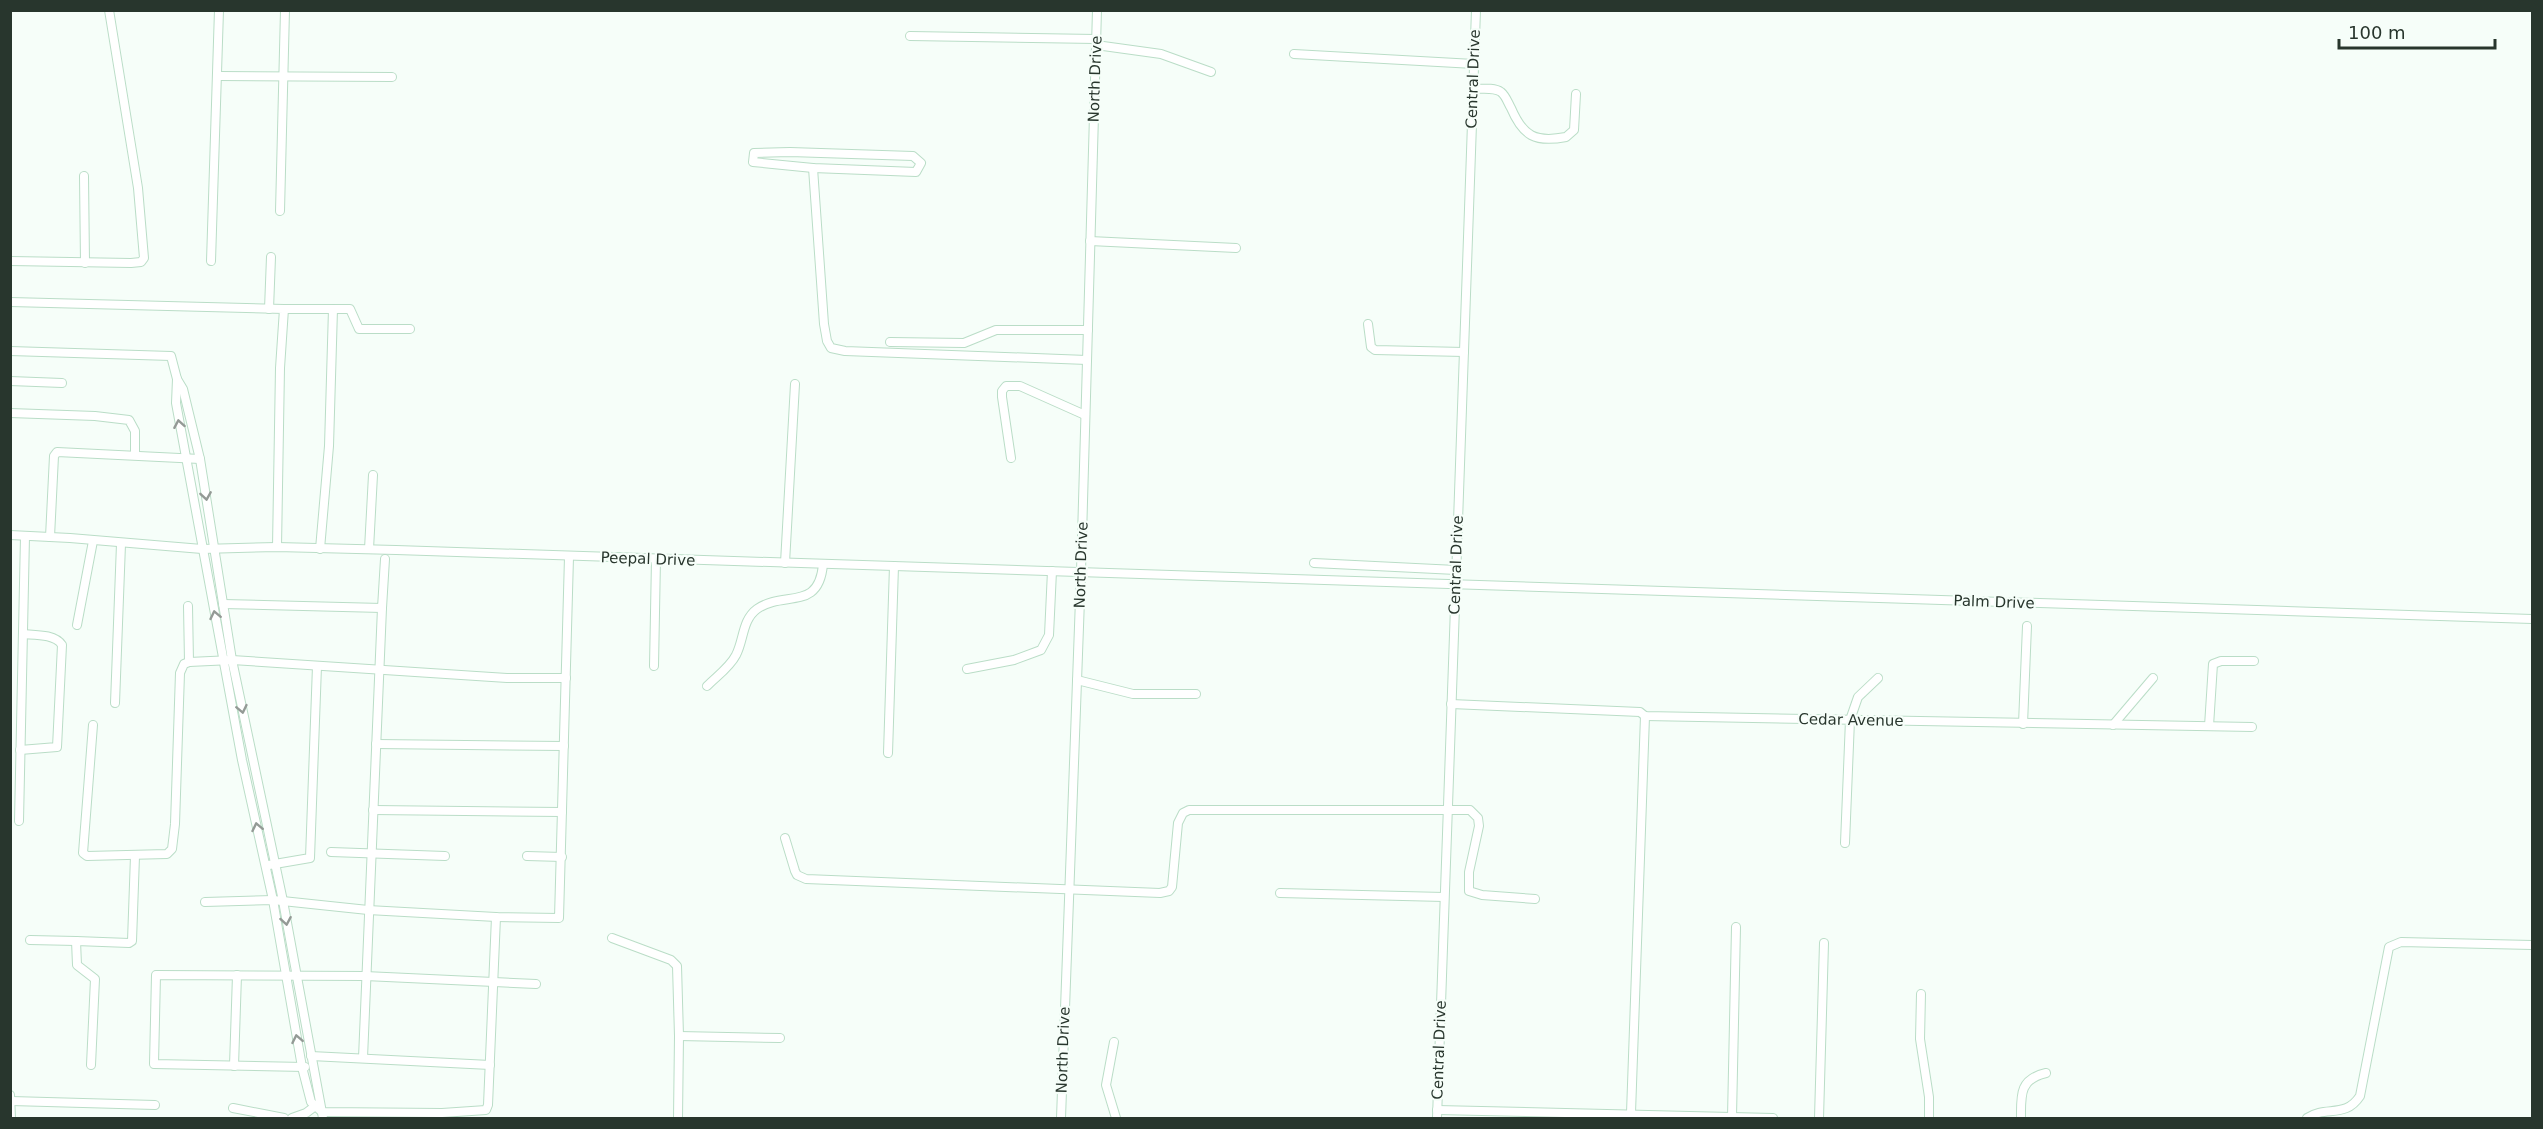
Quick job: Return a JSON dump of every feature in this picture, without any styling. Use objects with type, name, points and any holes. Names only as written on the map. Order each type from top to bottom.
[{"type":"street","points":[[10,261],[141,262],[145,254],[138,188],[109,10]]},
{"type":"street","points":[[212,261],[219,76],[219,10]]},
{"type":"street","points":[[280,211],[285,10]]},
{"type":"street","name":"North Drive","points":[[1061,1119],[1081,572],[1097,10]]},
{"type":"street","name":"Central Drive","points":[[1437,1114],[1476,10]]},
{"type":"street","points":[[910,36],[1096,42],[1161,54],[1211,72]]},
{"type":"street","points":[[1294,54],[1474,64]]},
{"type":"street","points":[[219,76],[392,77]]},
{"type":"street","points":[[1473,89],[1496,90],[1502,93],[1518,126],[1524,132],[1545,138],[1566,137],[1574,130],[1576,94]]},
{"type":"street","points":[[790,152],[913,156],[921,163],[916,172],[813,168],[756,164],[752,156],[756,153],[790,152]]},
{"type":"street","points":[[813,168],[824,324],[827,341],[831,348],[845,351],[1087,360]]},
{"type":"street","points":[[84,176],[85,263]]},
{"type":"street","points":[[1090,242],[1236,248]]},
{"type":"street","points":[[269,309],[271,256]]},
{"type":"street","points":[[10,302],[351,310],[359,329],[410,329]]},
{"type":"street","points":[[277,547],[280,368],[284,309]]},
{"type":"street","points":[[320,549],[329,446],[333,309]]},
{"type":"street","points":[[1368,324],[1371,347],[1375,350],[1464,352]]},
{"type":"street","points":[[890,342],[964,343],[996,330],[1088,330]]},
{"type":"street","points":[[10,351],[171,356],[177,379],[183,389],[200,459],[223,604],[228,660]]},
{"type":"street","points":[[177,379],[175,394],[185,458],[202,549],[228,660],[270,865],[273,900],[302,1067],[320,1112]]},
{"type":"street","points":[[10,381],[62,383]]},
{"type":"street","points":[[785,563],[795,384]]},
{"type":"street","points":[[1011,458],[1002,397],[1002,391],[1006,386],[1020,386],[1085,415]]},
{"type":"street","points":[[10,413],[95,416],[129,420],[135,431],[135,455]]},
{"type":"street","points":[[50,537],[55,454],[200,459]]},
{"type":"street","points":[[369,549],[373,475]]},
{"type":"street","name":"Peepal Drive","points":[[10,536],[202,549],[277,547],[369,549],[1081,572]]},
{"type":"street","points":[[19,821],[25,536]]},
{"type":"street","points":[[77,625],[93,541]]},
{"type":"street","points":[[115,703],[121,544]]},
{"type":"street","points":[[206,902],[273,900],[368,910],[559,918],[569,557]]},
{"type":"street","points":[[363,1058],[378,670],[385,559]]},
{"type":"street","points":[[654,666],[656,559]]},
{"type":"street","points":[[1314,563],[1456,570]]},
{"type":"street","points":[[707,686],[733,660],[750,616],[765,604],[807,595],[820,583],[823,564]]},
{"type":"street","points":[[888,753],[894,566]]},
{"type":"street","points":[[966,669],[1014,660],[1041,650],[1049,635],[1052,571]]},
{"type":"street","name":"Palm Drive","points":[[1081,572],[2532,619]]},
{"type":"street","points":[[223,604],[382,608]]},
{"type":"street","points":[[188,606],[189,662]]},
{"type":"street","points":[[2023,724],[2026,626]]},
{"type":"street","points":[[20,750],[57,747],[62,645],[59,640],[52,638],[23,634]]},
{"type":"street","points":[[93,725],[83,853],[87,856],[166,854],[172,849],[178,772],[180,673],[182,666],[189,662],[228,660],[507,678],[566,678]]},
{"type":"street","points":[[2209,726],[2213,664],[2221,661],[2254,661]]},
{"type":"street","points":[[270,865],[310,858],[317,666]]},
{"type":"street","points":[[1845,843],[1850,720],[1858,698],[1878,678]]},
{"type":"street","points":[[2113,725],[2154,678]]},
{"type":"street","points":[[1077,680],[1133,694],[1196,694]]},
{"type":"street","name":"Cedar Avenue","points":[[1451,704],[1640,712],[1645,716],[2252,727]]},
{"type":"street","points":[[1631,1113],[1645,716]]},
{"type":"street","points":[[376,744],[564,746]]},
{"type":"street","points":[[785,837],[795,871],[798,876],[806,879],[1160,893],[1169,891],[1172,887],[1178,823],[1183,813],[1189,810],[1447,808],[1470,810],[1478,818],[1478,840],[1469,872],[1469,891],[1482,895],[1535,899]]},
{"type":"street","points":[[373,810],[562,812]]},
{"type":"street","points":[[331,852],[445,856]]},
{"type":"street","points":[[30,940],[129,943],[132,941],[135,856]]},
{"type":"street","points":[[527,856],[562,857]]},
{"type":"street","points":[[270,865],[283,901],[314,1067],[320,1112]]},
{"type":"street","points":[[1280,893],[1444,897]]},
{"type":"street","points":[[292,1119],[320,1112],[442,1116],[486,1110],[496,917]]},
{"type":"street","points":[[1732,1117],[1736,927]]},
{"type":"street","points":[[612,938],[670,960],[677,966],[680,1036],[678,1119]]},
{"type":"street","points":[[76,941],[77,965],[95,979],[90,1065]]},
{"type":"street","points":[[2307,1119],[2322,1112],[2349,1108],[2360,1096],[2389,946],[2401,942],[2532,945]]},
{"type":"street","points":[[1819,1119],[1824,943]]},
{"type":"street","points":[[314,1067],[153,1063],[155,978],[160,974],[365,976],[536,984]]},
{"type":"street","points":[[234,1066],[237,975]]},
{"type":"street","points":[[1922,994],[1920,1039],[1929,1097],[1929,1119]]},
{"type":"street","points":[[680,1036],[780,1038]]},
{"type":"street","points":[[1114,1042],[1106,1085],[1116,1119]]},
{"type":"street","points":[[311,1056],[490,1065]]},
{"type":"street","points":[[2021,1119],[2021,1098],[2025,1084],[2032,1078],[2046,1073]]},
{"type":"street","points":[[10,1095],[11,1119]]},
{"type":"street","points":[[11,1101],[154,1105]]},
{"type":"street","points":[[233,1108],[284,1119]]},
{"type":"street","points":[[1437,1114],[1631,1113],[1773,1119]]}]
